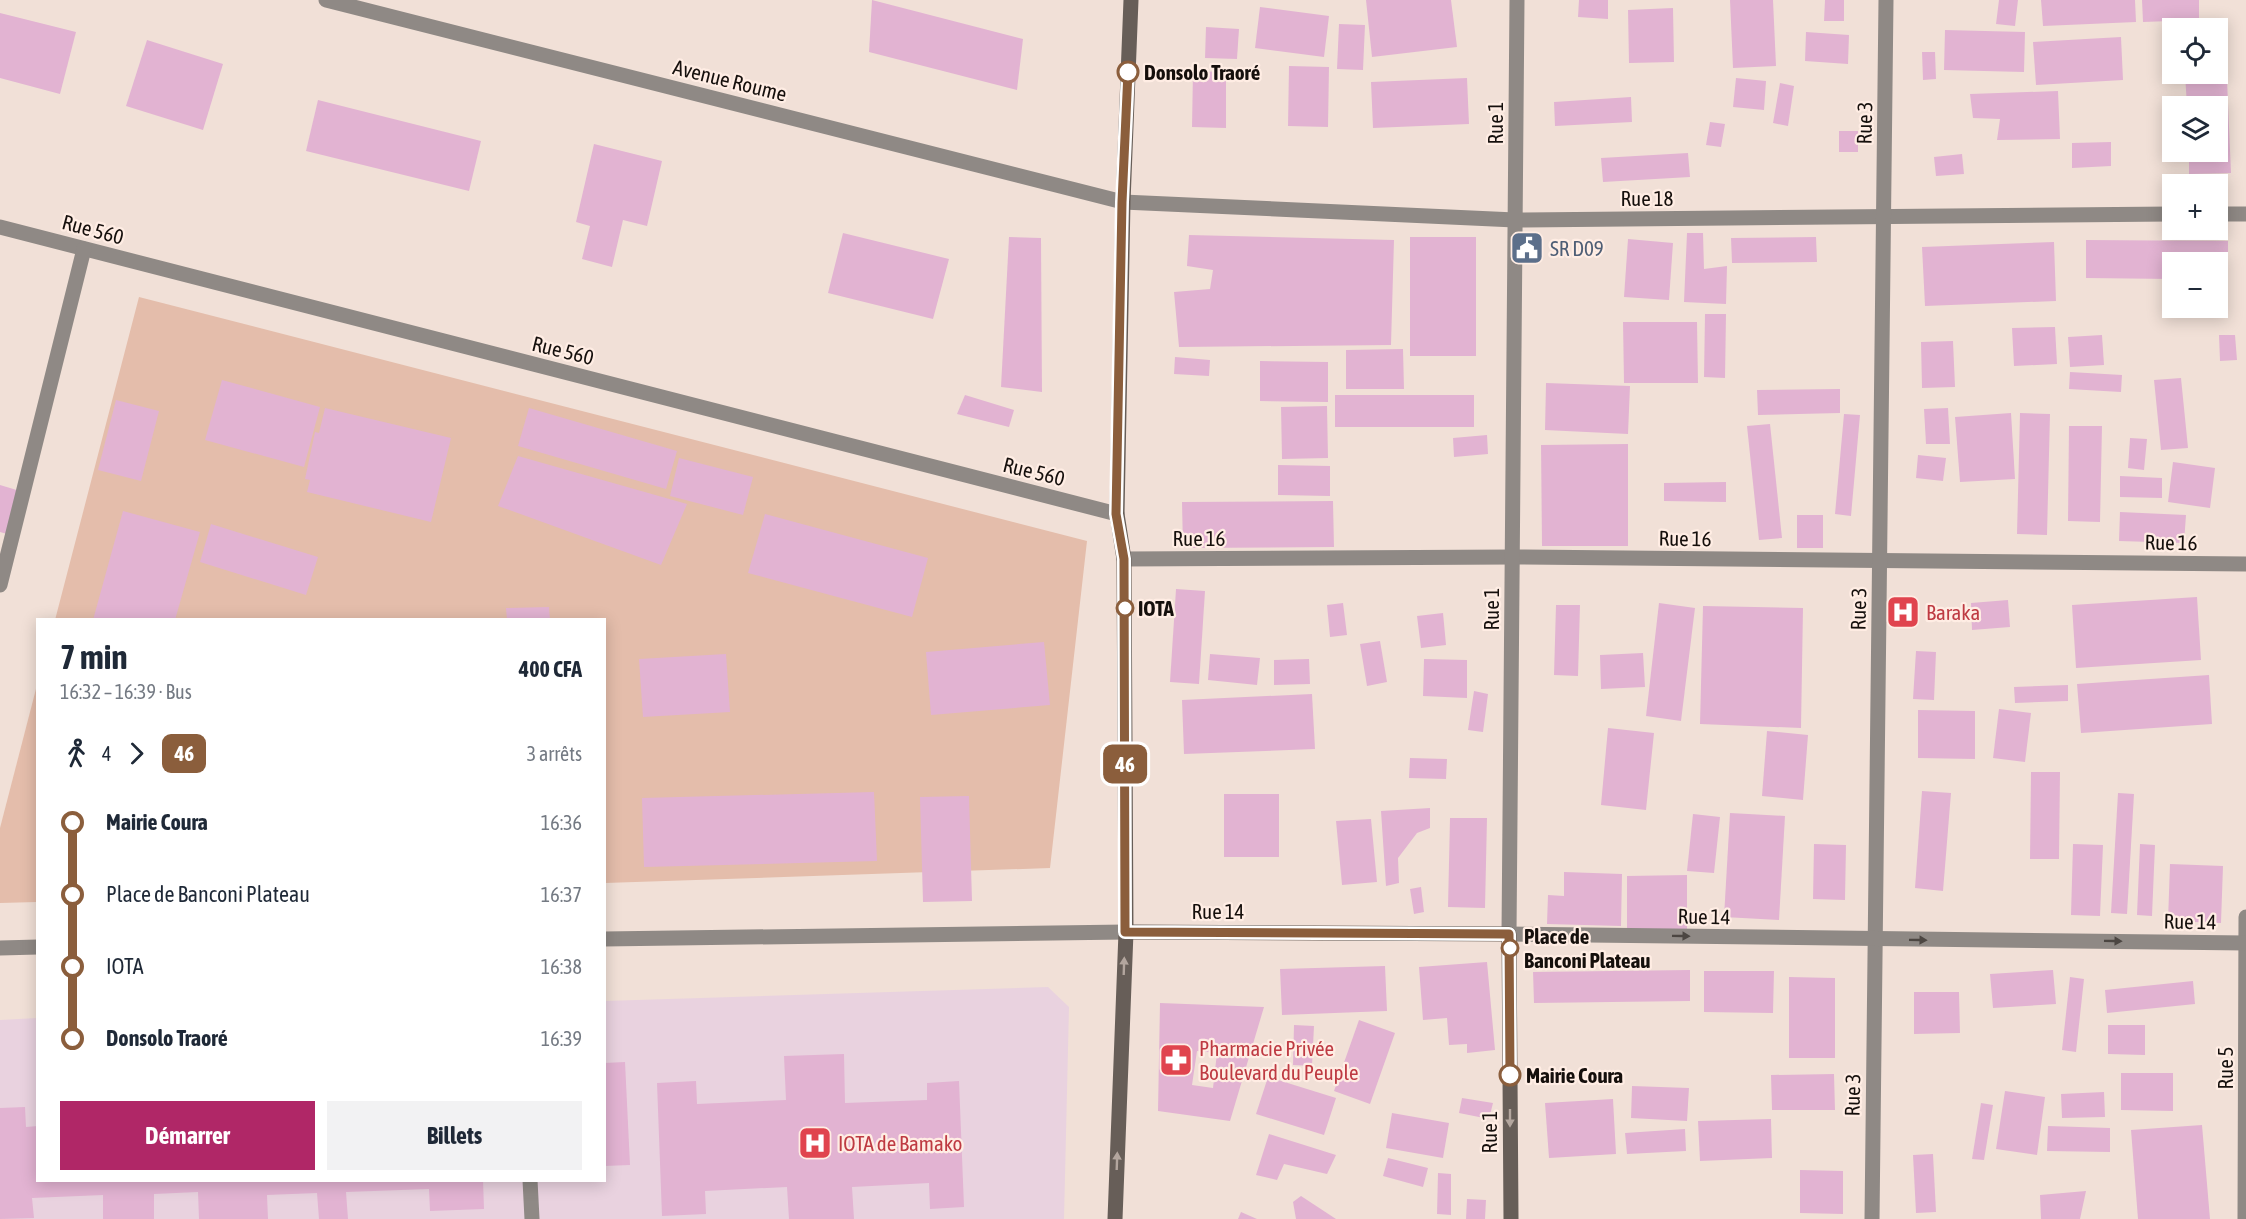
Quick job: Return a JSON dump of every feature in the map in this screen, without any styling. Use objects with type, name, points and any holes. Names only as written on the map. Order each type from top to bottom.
[{"type":"main road","points":[[1115,1219],[1125,932],[1124,559],[1116,514],[1122,202],[1131,0]]},
{"type":"main road","name":"Rue 14","points":[[1125,932],[1509,934]]},
{"type":"main road","name":"Rue 1","points":[[1509,934],[1511,1219]]},
{"type":"street","name":"Avenue Roume","points":[[326,0],[1122,202]]},
{"type":"street","name":"Rue 1","points":[[1509,934],[1517,0]]},
{"type":"street","name":"Rue 3","points":[[1872,1219],[1886,0]]},
{"type":"street","name":"Rue 18","points":[[1122,202],[1515,220],[2162,214]]},
{"type":"street","points":[[2228,214],[2246,214]]},
{"type":"street","name":"Rue 560","points":[[0,227],[1116,514]]},
{"type":"street","points":[[0,585],[84,249]]},
{"type":"street","name":"Rue 16","points":[[1124,559],[1513,557],[2246,564]]},
{"type":"street","name":"Rue 5","points":[[2245,1219],[2246,916]]},
{"type":"street","points":[[606,939],[1125,932]]},
{"type":"street","name":"Rue 14","points":[[1509,934],[2246,943]]},
{"type":"street","points":[[0,948],[36,947]]},
{"type":"street","points":[[530,1182],[532,1219]]},
{"type":"shaded area","points":[[139,297],[1087,541],[1050,868],[606,883],[606,618],[56,618]]},
{"type":"shaded area","points":[[36,689],[36,902],[0,903],[0,828]]},
{"type":"shaded area","points":[[1048,987],[1069,1007],[1064,1219],[0,1219],[0,1020],[36,1018],[36,1182],[606,1182],[606,1001]]},
{"type":"building","points":[[872,0],[1023,39],[1017,90],[869,52]]},
{"type":"building","points":[[1366,0],[1451,0],[1457,47],[1372,57]]},
{"type":"building","points":[[1579,0],[1608,0],[1608,19],[1578,17]]},
{"type":"building","points":[[1730,0],[1773,0],[1776,66],[1733,68]]},
{"type":"building","points":[[1825,0],[1844,0],[1844,21],[1824,21]]},
{"type":"building","points":[[1999,0],[2018,0],[2015,26],[1996,24]]},
{"type":"building","points":[[2041,0],[2135,0],[2136,22],[2043,26]]},
{"type":"building","points":[[2142,0],[2199,0],[2199,18],[2162,18],[2162,21],[2143,22]]},
{"type":"building","points":[[1260,7],[1329,16],[1324,57],[1255,48]]},
{"type":"building","points":[[1673,8],[1674,62],[1629,63],[1628,10]]},
{"type":"building","points":[[0,13],[76,32],[60,94],[0,78]]},
{"type":"building","points":[[1339,24],[1365,25],[1363,70],[1337,69]]},
{"type":"building","points":[[1206,27],[1239,29],[1237,59],[1205,58]]},
{"type":"building","points":[[1945,30],[2025,32],[2024,72],[1944,70]]},
{"type":"building","points":[[1806,32],[1849,35],[1848,64],[1805,61]]},
{"type":"building","points":[[2121,37],[2123,80],[2036,85],[2033,42]]},
{"type":"building","points":[[147,40],[223,64],[203,130],[126,106]]},
{"type":"building","points":[[1922,52],[1935,52],[1936,79],[1923,80]]},
{"type":"building","points":[[1289,66],[1329,67],[1328,127],[1288,126]]},
{"type":"building","points":[[1193,71],[1226,72],[1226,128],[1192,127]]},
{"type":"building","points":[[1467,78],[1469,124],[1373,128],[1371,82]]},
{"type":"building","points":[[1736,78],[1766,81],[1764,110],[1733,107]]},
{"type":"building","points":[[1780,83],[1794,86],[1788,126],[1773,123]]},
{"type":"building","points":[[2186,84],[2227,84],[2228,96],[2186,96]]},
{"type":"building","points":[[2058,91],[2060,139],[1997,140],[2000,119],[1973,118],[1970,94]]},
{"type":"building","points":[[1631,97],[1632,122],[1555,126],[1554,102]]},
{"type":"building","points":[[318,100],[481,141],[469,191],[306,151]]},
{"type":"building","points":[[2228,103],[2231,173],[2189,174],[2189,162],[2228,162]]},
{"type":"building","points":[[1710,122],[1725,124],[1721,147],[1706,145]]},
{"type":"building","points":[[1839,131],[1858,131],[1858,152],[1839,152]]},
{"type":"building","points":[[2111,142],[2111,166],[2072,168],[2072,143]]},
{"type":"building","points":[[594,144],[662,161],[647,226],[623,220],[612,267],[582,259],[590,226],[576,222]]},
{"type":"building","points":[[1688,153],[1690,177],[1603,182],[1601,158]]},
{"type":"building","points":[[1962,154],[1964,174],[1936,176],[1934,157]]},
{"type":"building","points":[[843,233],[949,259],[933,319],[828,293]]},
{"type":"building","points":[[1687,233],[1703,233],[1704,269],[1727,266],[1726,304],[1684,302]]},
{"type":"building","points":[[1189,235],[1394,240],[1391,345],[1179,347],[1174,292],[1210,289],[1213,270],[1187,266]]},
{"type":"building","points":[[1009,237],[1041,238],[1042,392],[1001,387]]},
{"type":"building","points":[[1410,237],[1476,237],[1476,356],[1410,356]]},
{"type":"building","points":[[1816,237],[1817,262],[1732,263],[1731,238]]},
{"type":"building","points":[[1628,239],[1673,243],[1669,300],[1624,297]]},
{"type":"building","points":[[2086,240],[2228,241],[2228,252],[2162,252],[2162,279],[2086,278]]},
{"type":"building","points":[[2054,242],[2056,301],[1925,306],[1922,247]]},
{"type":"building","points":[[1705,314],[1726,314],[1725,378],[1704,377]]},
{"type":"building","points":[[1623,322],[1697,322],[1698,383],[1624,383]]},
{"type":"building","points":[[2055,327],[2057,364],[2014,366],[2012,328]]},
{"type":"building","points":[[2102,335],[2104,365],[2070,367],[2068,337]]},
{"type":"building","points":[[2219,335],[2235,335],[2237,360],[2220,361]]},
{"type":"building","points":[[1953,341],[1955,387],[1922,388],[1921,342]]},
{"type":"building","points":[[1403,349],[1404,389],[1346,389],[1346,350]]},
{"type":"building","points":[[1175,357],[1210,360],[1209,376],[1174,374]]},
{"type":"building","points":[[1260,361],[1328,362],[1328,402],[1260,401]]},
{"type":"building","points":[[2070,372],[2122,375],[2121,392],[2069,389]]},
{"type":"building","points":[[2181,378],[2188,448],[2161,450],[2154,380]]},
{"type":"building","points":[[222,380],[320,407],[304,467],[205,440]]},
{"type":"building","points":[[1546,383],[1630,386],[1628,434],[1545,430]]},
{"type":"building","points":[[1840,389],[1840,413],[1758,415],[1757,390]]},
{"type":"building","points":[[965,395],[1014,410],[1009,427],[957,414]]},
{"type":"building","points":[[1335,395],[1474,395],[1474,427],[1335,427]]},
{"type":"building","points":[[116,400],[159,411],[141,481],[98,470]]},
{"type":"building","points":[[1327,406],[1328,458],[1282,459],[1281,407]]},
{"type":"building","points":[[325,408],[451,438],[431,522],[307,492],[310,480],[305,479],[315,432],[319,433]]},
{"type":"building","points":[[529,408],[677,451],[666,489],[518,446]]},
{"type":"building","points":[[1948,408],[1950,444],[1926,444],[1924,409]]},
{"type":"building","points":[[2011,413],[2015,479],[1960,482],[1955,417]]},
{"type":"building","points":[[2020,413],[2050,414],[2047,535],[2017,534]]},
{"type":"building","points":[[1844,414],[1860,415],[1851,516],[1835,514]]},
{"type":"building","points":[[1770,424],[1782,538],[1759,540],[1747,426]]},
{"type":"building","points":[[2069,426],[2102,426],[2100,522],[2068,521]]},
{"type":"building","points":[[1487,435],[1488,454],[1454,457],[1453,438]]},
{"type":"building","points":[[2130,438],[2147,439],[2144,470],[2128,468]]},
{"type":"building","points":[[1628,444],[1628,546],[1542,546],[1541,445]]},
{"type":"building","points":[[1918,455],[1946,458],[1943,481],[1916,478]]},
{"type":"building","points":[[518,456],[687,504],[661,565],[498,506]]},
{"type":"building","points":[[679,458],[753,477],[743,515],[670,496]]},
{"type":"building","points":[[2173,462],[2215,468],[2210,508],[2168,502]]},
{"type":"building","points":[[1278,465],[1330,466],[1330,496],[1278,495]]},
{"type":"building","points":[[2120,476],[2162,478],[2162,498],[2120,497]]},
{"type":"building","points":[[1726,482],[1726,502],[1664,501],[1664,483]]},
{"type":"building","points":[[0,485],[20,491],[7,534],[0,532]]},
{"type":"building","points":[[1333,501],[1334,547],[1183,548],[1182,502]]},
{"type":"building","points":[[123,511],[200,532],[176,618],[94,618]]},
{"type":"building","points":[[2120,512],[2186,515],[2184,543],[2119,541]]},
{"type":"building","points":[[765,514],[928,558],[912,617],[748,573]]},
{"type":"building","points":[[1797,515],[1823,515],[1823,548],[1797,548]]},
{"type":"building","points":[[211,524],[318,557],[306,595],[200,562]]},
{"type":"building","points":[[1176,589],[1205,591],[1199,684],[1170,682]]},
{"type":"building","points":[[2197,597],[2201,660],[2076,668],[2072,605]]},
{"type":"building","points":[[2008,600],[2010,627],[1972,630],[1971,603]]},
{"type":"building","points":[[1343,603],[1347,635],[1330,637],[1327,605]]},
{"type":"building","points":[[1659,603],[1695,608],[1681,721],[1646,716]]},
{"type":"building","points":[[1556,605],[1580,605],[1578,676],[1554,675]]},
{"type":"building","points":[[1703,606],[1803,608],[1801,728],[1700,724]]},
{"type":"building","points":[[549,607],[550,618],[507,618],[506,608]]},
{"type":"building","points":[[1443,613],[1446,645],[1421,648],[1417,616]]},
{"type":"building","points":[[1380,641],[1387,682],[1367,686],[1360,644]]},
{"type":"building","points":[[1044,642],[1050,705],[931,715],[926,652]]},
{"type":"building","points":[[1916,651],[1936,652],[1934,700],[1913,699]]},
{"type":"building","points":[[1643,653],[1645,687],[1601,689],[1600,655]]},
{"type":"building","points":[[726,654],[730,712],[643,717],[639,659]]},
{"type":"building","points":[[1210,654],[1260,658],[1257,685],[1208,680]]},
{"type":"building","points":[[1309,659],[1310,684],[1274,685],[1274,660]]},
{"type":"building","points":[[1424,659],[1467,660],[1467,698],[1423,696]]},
{"type":"building","points":[[2209,675],[2212,724],[2081,733],[2077,684]]},
{"type":"building","points":[[2068,685],[2068,701],[2015,703],[2014,687]]},
{"type":"building","points":[[1474,691],[1488,694],[1483,732],[1468,730]]},
{"type":"building","points":[[1312,694],[1315,749],[1184,754],[1182,700]]},
{"type":"building","points":[[1999,709],[2031,713],[2025,762],[1993,758]]},
{"type":"building","points":[[1918,710],[1975,711],[1975,759],[1918,758]]},
{"type":"building","points":[[1608,728],[1654,733],[1646,810],[1601,805]]},
{"type":"building","points":[[1767,731],[1808,735],[1803,800],[1762,796]]},
{"type":"building","points":[[1410,758],[1447,759],[1446,779],[1409,778]]},
{"type":"building","points":[[2031,772],[2060,772],[2059,859],[2030,859]]},
{"type":"building","points":[[1922,791],[1951,793],[1943,891],[1915,888]]},
{"type":"building","points":[[874,792],[877,861],[644,867],[642,798]]},
{"type":"building","points":[[2118,793],[2134,794],[2127,914],[2111,913]]},
{"type":"building","points":[[1224,794],[1279,794],[1279,857],[1224,857]]},
{"type":"building","points":[[969,796],[972,901],[923,902],[920,797]]},
{"type":"building","points":[[1430,808],[1430,828],[1417,833],[1398,858],[1399,883],[1386,886],[1381,811]]},
{"type":"building","points":[[1730,813],[1785,816],[1779,920],[1724,917]]},
{"type":"building","points":[[1693,814],[1720,817],[1714,873],[1687,871]]},
{"type":"building","points":[[1450,818],[1487,818],[1485,908],[1448,907]]},
{"type":"building","points":[[1371,819],[1377,882],[1342,885],[1336,821]]},
{"type":"building","points":[[1814,844],[1846,845],[1845,900],[1813,899]]},
{"type":"building","points":[[2073,844],[2103,845],[2100,916],[2071,915]]},
{"type":"building","points":[[2140,844],[2155,845],[2152,916],[2137,915]]},
{"type":"building","points":[[2170,864],[2223,866],[2221,923],[2168,921]]},
{"type":"building","points":[[1564,872],[1622,874],[1621,926],[1547,924],[1548,895],[1564,896]]},
{"type":"building","points":[[1687,875],[1687,929],[1627,929],[1627,876]]},
{"type":"building","points":[[1421,887],[1424,912],[1414,914],[1410,889]]},
{"type":"building","points":[[1487,962],[1495,1050],[1467,1053],[1467,1044],[1449,1045],[1447,1018],[1423,1020],[1419,967]]},
{"type":"building","points":[[1385,966],[1387,1011],[1282,1015],[1280,969]]},
{"type":"building","points":[[1690,970],[1690,1001],[1534,1003],[1533,972]]},
{"type":"building","points":[[2053,970],[2056,1004],[1993,1008],[1990,974]]},
{"type":"building","points":[[1704,971],[1774,971],[1773,1013],[1704,1012]]},
{"type":"building","points":[[1789,977],[1835,978],[1835,1058],[1789,1058]]},
{"type":"building","points":[[2070,977],[2084,979],[2076,1052],[2062,1050]]},
{"type":"building","points":[[2193,981],[2195,1004],[2107,1013],[2105,990]]},
{"type":"building","points":[[1914,992],[1959,992],[1960,1033],[1914,1034]]},
{"type":"building","points":[[1160,1003],[1264,1007],[1230,1121],[1158,1111]],"holes":[[[1197,1051],[1217,1053],[1213,1088],[1192,1085]]]},
{"type":"building","points":[[1359,1020],[1395,1033],[1370,1104],[1334,1091]]},
{"type":"building","points":[[1294,1025],[1314,1026],[1312,1066],[1293,1065]]},
{"type":"building","points":[[2108,1025],[2145,1025],[2145,1055],[2108,1054]]},
{"type":"building","points":[[844,1054],[845,1103],[927,1100],[927,1083],[959,1081],[964,1207],[930,1209],[929,1183],[852,1187],[854,1219],[789,1219],[787,1187],[705,1191],[706,1214],[662,1216],[657,1083],[696,1081],[697,1104],[786,1100],[784,1056]]},
{"type":"building","points":[[625,1062],[630,1165],[606,1166],[606,1063]]},
{"type":"building","points":[[2121,1073],[2173,1073],[2173,1111],[2121,1110]]},
{"type":"building","points":[[1834,1074],[1835,1110],[1772,1110],[1771,1075]]},
{"type":"building","points":[[1268,1077],[1336,1098],[1324,1135],[1256,1114]]},
{"type":"building","points":[[1632,1086],[1689,1088],[1687,1121],[1631,1118]]},
{"type":"building","points":[[2005,1091],[2045,1097],[2037,1155],[1996,1149]]},
{"type":"building","points":[[2104,1092],[2105,1117],[2062,1118],[2061,1094]]},
{"type":"building","points":[[1462,1098],[1493,1103],[1489,1119],[1459,1113]]},
{"type":"building","points":[[1613,1099],[1616,1154],[1549,1158],[1545,1103]]},
{"type":"building","points":[[1981,1103],[1993,1105],[1984,1160],[1972,1159]]},
{"type":"building","points":[[25,1107],[26,1127],[36,1126],[36,1182],[483,1182],[484,1209],[430,1211],[429,1189],[346,1192],[348,1219],[319,1219],[317,1193],[267,1195],[268,1219],[199,1219],[198,1192],[154,1194],[154,1219],[103,1219],[103,1195],[32,1198],[34,1218],[0,1219],[0,1108]]},
{"type":"building","points":[[1392,1113],[1449,1123],[1443,1158],[1386,1148]]},
{"type":"building","points":[[1771,1119],[1772,1158],[1700,1161],[1698,1121]]},
{"type":"building","points":[[2202,1125],[2210,1219],[2138,1219],[2131,1130]]},
{"type":"building","points":[[2048,1126],[2110,1128],[2110,1152],[2047,1151]]},
{"type":"building","points":[[1685,1129],[1686,1151],[1627,1154],[1625,1133]]},
{"type":"building","points":[[1269,1134],[1336,1155],[1327,1174],[1284,1164],[1277,1180],[1256,1175]]},
{"type":"building","points":[[1933,1154],[1936,1212],[1916,1213],[1913,1155]]},
{"type":"building","points":[[1388,1158],[1428,1168],[1423,1187],[1383,1176]]},
{"type":"building","points":[[1800,1170],[1843,1171],[1843,1214],[1800,1213]]},
{"type":"building","points":[[1438,1173],[1451,1174],[1451,1215],[1437,1214]]},
{"type":"building","points":[[2086,1191],[2080,1219],[2041,1219],[2040,1195]]},
{"type":"building","points":[[1301,1196],[1336,1219],[1296,1219],[1293,1202]]},
{"type":"building","points":[[1467,1199],[1486,1200],[1485,1219],[1466,1219]]},
{"type":"building","points":[[1241,1212],[1257,1219],[1238,1219]]},
{"type":"bus line","name":"46","points":[[1128,72],[1122,202],[1116,514],[1124,559],[1125,932],[1509,934],[1510,1075]]},
{"type":"place","name":"Donsolo Traoré","points":[[1128,72]]},
{"type":"place","name":"SR D09","points":[[1527,248]]},
{"type":"place","name":"IOTA","points":[[1125,608]]},
{"type":"place","name":"Baraka","points":[[1903,612]]},
{"type":"place","name":"Place de Banconi Plateau","points":[[1510,948]]},
{"type":"place","name":"Pharmacie Privée Boulevard du Peuple","points":[[1176,1060]]},
{"type":"place","name":"Mairie Coura","points":[[1510,1075]]},
{"type":"place","name":"IOTA de Bamako","points":[[815,1143]]}]
